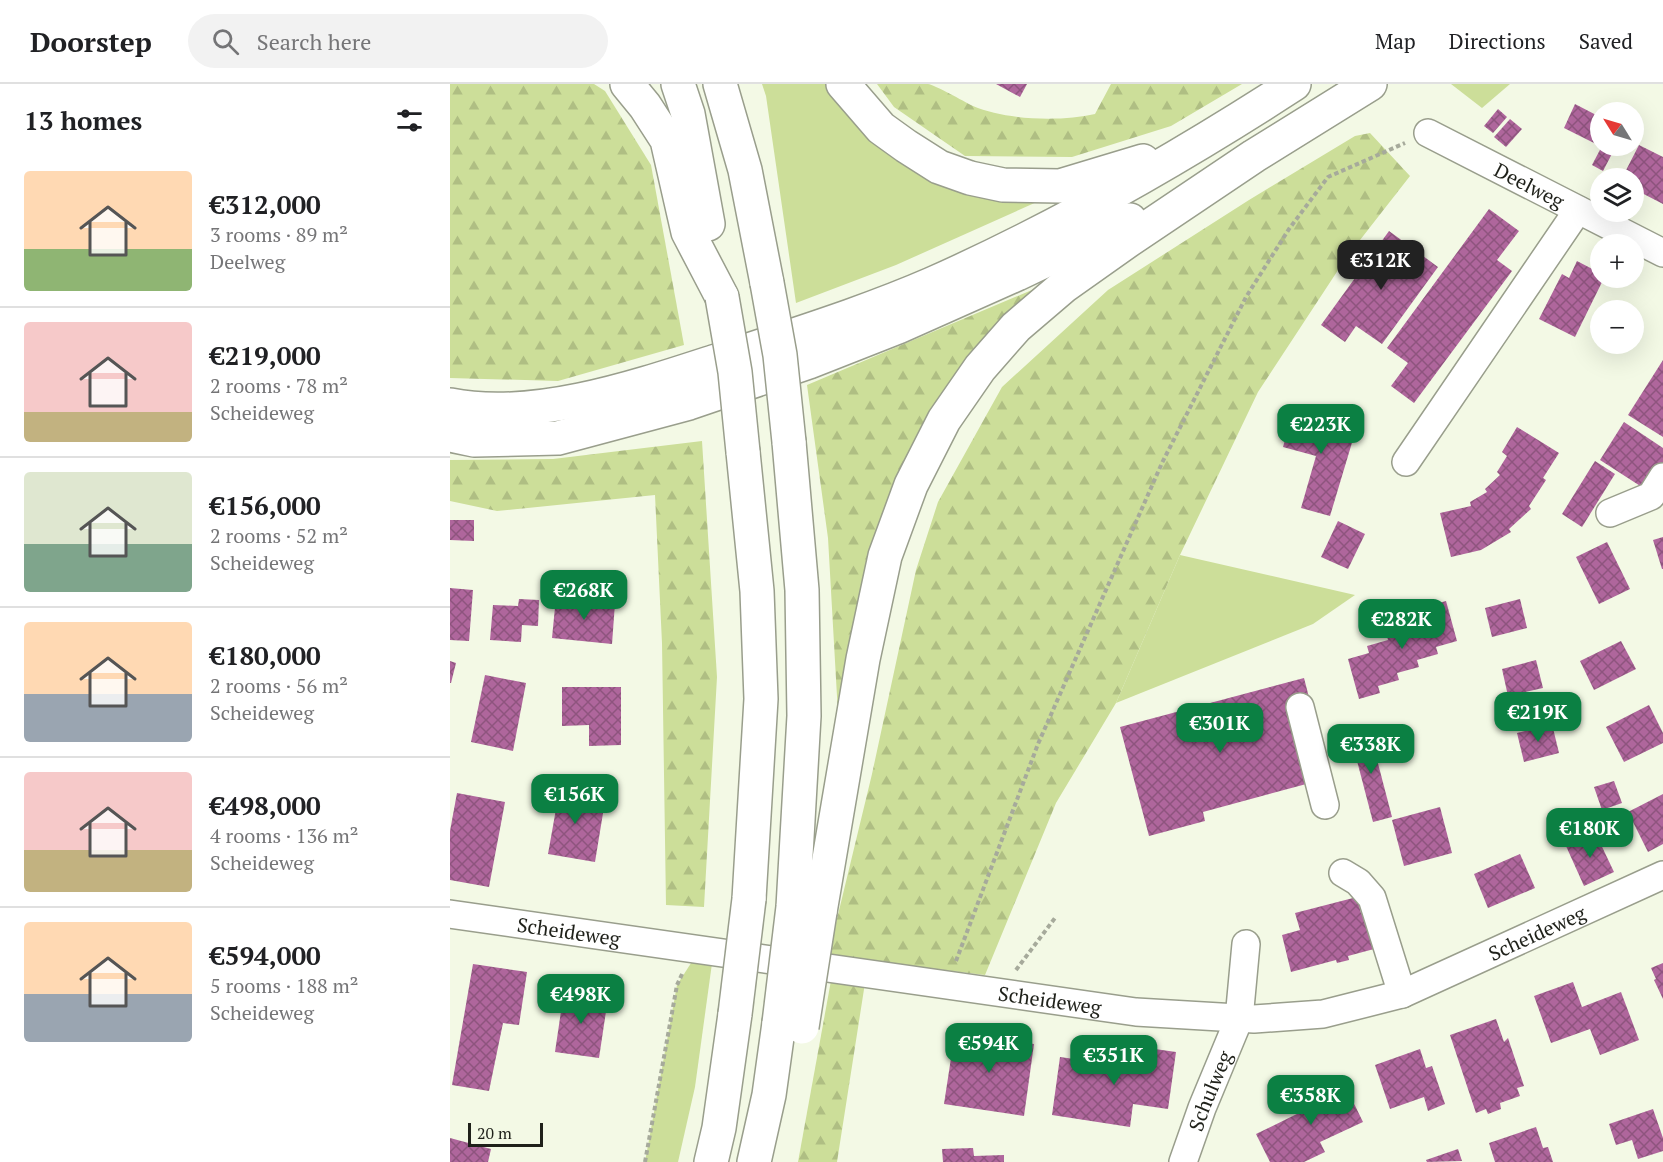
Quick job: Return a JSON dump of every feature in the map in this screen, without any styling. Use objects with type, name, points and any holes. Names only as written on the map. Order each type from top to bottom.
[{"type":"highway","points":[[627,84],[645,106],[667,140],[688,232],[722,297]]},
{"type":"highway","points":[[678,84],[688,114],[735,372],[757,591],[761,699],[749,899],[719,1128],[711,1162]]},
{"type":"highway","points":[[720,84],[745,170],[780,355],[802,590],[807,909]]},
{"type":"highway","points":[[843,84],[881,128],[906,146],[939,166],[970,178],[1003,185],[1060,186],[1152,158],[1233,123]]},
{"type":"highway","points":[[450,405],[468,408],[519,408],[574,401],[648,383],[812,329],[929,285],[1007,249],[1119,190],[1294,84]]},
{"type":"highway","points":[[754,1162],[769,1095],[790,1025],[807,909],[885,556],[911,485],[944,420],[980,368],[1016,327],[1064,286],[1254,156],[1370,84]]},
{"type":"highway","points":[[450,435],[474,440],[558,438],[689,403],[798,366],[898,327],[1017,274],[1139,216],[1254,156]]},
{"type":"street","name":"Deelweg","points":[[1428,133],[1663,253]]},
{"type":"street","points":[[1406,462],[1578,210]]},
{"type":"street","points":[[1610,513],[1652,496],[1663,477]]},
{"type":"street","points":[[1300,707],[1325,805]]},
{"type":"street","points":[[1343,873],[1358,882],[1372,898],[1402,994]]},
{"type":"street","name":"Scheideweg","points":[[450,914],[1136,1012],[1239,1019],[1323,1014],[1402,994],[1663,875]]},
{"type":"street","name":"Schulweg","points":[[1183,1162],[1202,1108],[1239,1019],[1246,944]]},
{"type":"path","points":[[947,985],[1038,744],[1162,463],[1246,297],[1289,229],[1328,177],[1428,133]]},
{"type":"path","points":[[999,992],[1055,918]]},
{"type":"path","points":[[645,1162],[677,985],[693,949]]},
{"type":"green space","points":[[450,84],[594,84],[605,91],[651,165],[684,345],[558,381],[450,378]]},
{"type":"green space","points":[[762,84],[829,84],[851,114],[1048,197],[896,265],[796,303],[766,96]]},
{"type":"green space","points":[[877,84],[928,84],[986,111],[1017,117],[1050,119],[1095,114],[1111,84],[1242,84],[1171,126],[1072,157],[965,156],[894,107]]},
{"type":"green space","points":[[1451,84],[1510,84],[1482,108]]},
{"type":"green space","points":[[1370,133],[1410,176],[1346,258],[1258,392],[1180,555],[1116,703],[1056,803],[985,975],[828,956],[872,774],[916,570],[938,502],[1002,387],[1108,290],[1355,136]]},
{"type":"green space","points":[[1039,287],[945,389],[898,479],[838,714],[828,538],[807,385]]},
{"type":"green space","points":[[702,441],[717,677],[704,907],[666,905],[662,643],[655,495],[497,511],[450,501],[450,460],[553,459]]},
{"type":"green space","points":[[1180,555],[1355,595],[1313,624],[1116,703]]},
{"type":"green space","points":[[713,956],[695,1087],[678,1162],[645,1162],[677,985],[693,960]]},
{"type":"green space","points":[[832,975],[865,983],[837,1162],[798,1162]]},
{"type":"building","points":[[996,84],[1027,84],[1020,97]]},
{"type":"building","points":[[1575,104],[1590,112],[1590,141],[1564,128]]},
{"type":"building","points":[[1498,109],[1507,117],[1493,133],[1484,126]]},
{"type":"building","points":[[1510,119],[1522,129],[1506,147],[1494,137]]},
{"type":"building","points":[[1644,148],[1663,157],[1663,204],[1644,194],[1644,168],[1627,168],[1633,156],[1644,156]]},
{"type":"building","points":[[1597,156],[1611,156],[1605,168],[1592,165]]},
{"type":"building","points":[[1489,209],[1519,231],[1497,260],[1512,271],[1414,403],[1391,386],[1408,363],[1387,348]]},
{"type":"building","points":[[1389,231],[1438,267],[1382,344],[1356,326],[1345,342],[1321,325]]},
{"type":"building","points":[[1577,261],[1590,268],[1590,288],[1599,288],[1593,300],[1590,300],[1590,306],[1575,337],[1539,319],[1562,274],[1569,278]]},
{"type":"building","points":[[1663,360],[1663,437],[1628,415]]},
{"type":"building","points":[[1294,408],[1357,426],[1330,516],[1301,508],[1316,456],[1283,447]]},
{"type":"building","points":[[1624,422],[1663,448],[1663,468],[1648,491],[1600,460]]},
{"type":"building","points":[[1517,427],[1559,453],[1543,478],[1546,480],[1529,506],[1531,509],[1509,529],[1511,532],[1481,550],[1451,557],[1440,513],[1471,506],[1470,502],[1487,492],[1485,489],[1500,475],[1497,472],[1507,456],[1502,452]]},
{"type":"building","points":[[1595,461],[1615,474],[1582,527],[1562,514]]},
{"type":"building","points":[[450,520],[474,520],[474,541],[450,540]]},
{"type":"building","points":[[1338,521],[1365,534],[1348,569],[1321,557]]},
{"type":"building","points":[[1663,537],[1663,569],[1662,569],[1653,540]]},
{"type":"building","points":[[1607,542],[1630,589],[1599,604],[1576,557]]},
{"type":"building","points":[[450,588],[473,590],[469,641],[450,640]]},
{"type":"building","points":[[556,597],[615,603],[612,644],[552,638]]},
{"type":"building","points":[[519,599],[539,600],[538,626],[522,625],[521,642],[490,640],[493,605],[518,606]]},
{"type":"building","points":[[1520,599],[1527,628],[1492,637],[1485,608]]},
{"type":"building","points":[[1446,601],[1457,641],[1436,647],[1438,654],[1417,660],[1419,667],[1397,673],[1399,680],[1378,686],[1380,693],[1359,699],[1348,659],[1369,653],[1367,646],[1388,640],[1386,633],[1408,627],[1406,620],[1427,614],[1425,607]]},
{"type":"building","points":[[1621,641],[1636,669],[1594,690],[1580,661]]},
{"type":"building","points":[[1536,660],[1543,688],[1508,696],[1502,669]]},
{"type":"building","points":[[450,661],[456,663],[451,683],[450,683]]},
{"type":"building","points":[[485,675],[526,683],[513,751],[471,742]]},
{"type":"building","points":[[1304,678],[1311,705],[1310,783],[1203,812],[1205,821],[1149,836],[1120,727]]},
{"type":"building","points":[[562,687],[621,687],[621,745],[589,746],[589,725],[562,726]]},
{"type":"building","points":[[1649,705],[1663,733],[1663,743],[1624,762],[1606,727]]},
{"type":"building","points":[[1552,724],[1559,753],[1524,762],[1517,733]]},
{"type":"building","points":[[1369,729],[1392,817],[1373,822],[1350,734]]},
{"type":"building","points":[[1614,781],[1622,803],[1602,810],[1594,787]]},
{"type":"building","points":[[553,782],[564,784],[562,794],[605,801],[595,862],[548,854],[556,809],[549,808]]},
{"type":"building","points":[[457,793],[505,802],[489,887],[450,880],[450,831]]},
{"type":"building","points":[[1663,794],[1663,844],[1648,852],[1628,812]]},
{"type":"building","points":[[1440,807],[1452,853],[1404,866],[1392,820]]},
{"type":"building","points":[[1595,832],[1614,872],[1584,886],[1566,846]]},
{"type":"building","points":[[1520,854],[1535,888],[1488,908],[1474,874]]},
{"type":"building","points":[[1357,897],[1361,913],[1364,912],[1374,949],[1348,956],[1349,960],[1337,963],[1336,960],[1291,972],[1282,935],[1300,930],[1295,913]]},
{"type":"building","points":[[1663,963],[1663,999],[1651,968]]},
{"type":"building","points":[[473,964],[527,972],[519,1025],[503,1023],[489,1091],[452,1085]]},
{"type":"building","points":[[1573,982],[1582,1007],[1621,992],[1639,1040],[1600,1055],[1590,1029],[1551,1043],[1534,996]]},
{"type":"building","points":[[564,991],[608,998],[599,1058],[555,1052]]},
{"type":"building","points":[[1496,1019],[1504,1042],[1508,1038],[1524,1086],[1517,1088],[1520,1096],[1500,1103],[1501,1109],[1488,1114],[1486,1109],[1476,1113],[1450,1035]]},
{"type":"building","points":[[955,1032],[1034,1044],[1024,1116],[944,1104]]},
{"type":"building","points":[[1127,1045],[1176,1052],[1168,1109],[1133,1104],[1130,1127],[1052,1115],[1060,1057],[1124,1066]]},
{"type":"building","points":[[1420,1049],[1426,1068],[1432,1066],[1445,1104],[1428,1111],[1424,1097],[1390,1109],[1375,1065]]},
{"type":"building","points":[[1342,1079],[1363,1122],[1320,1142],[1325,1152],[1304,1162],[1270,1162],[1256,1134],[1305,1110],[1300,1100]]},
{"type":"building","points":[[1653,1109],[1663,1138],[1663,1151],[1638,1159],[1632,1140],[1616,1145],[1609,1124]]},
{"type":"building","points":[[1536,1127],[1543,1148],[1548,1147],[1553,1162],[1495,1162],[1489,1143]]},
{"type":"building","points":[[450,1138],[491,1149],[488,1162],[450,1162]]},
{"type":"building","points":[[973,1148],[974,1156],[1004,1155],[1004,1162],[943,1162],[942,1149]]},
{"type":"building","points":[[1458,1149],[1462,1161],[1427,1162],[1426,1160]]}]
